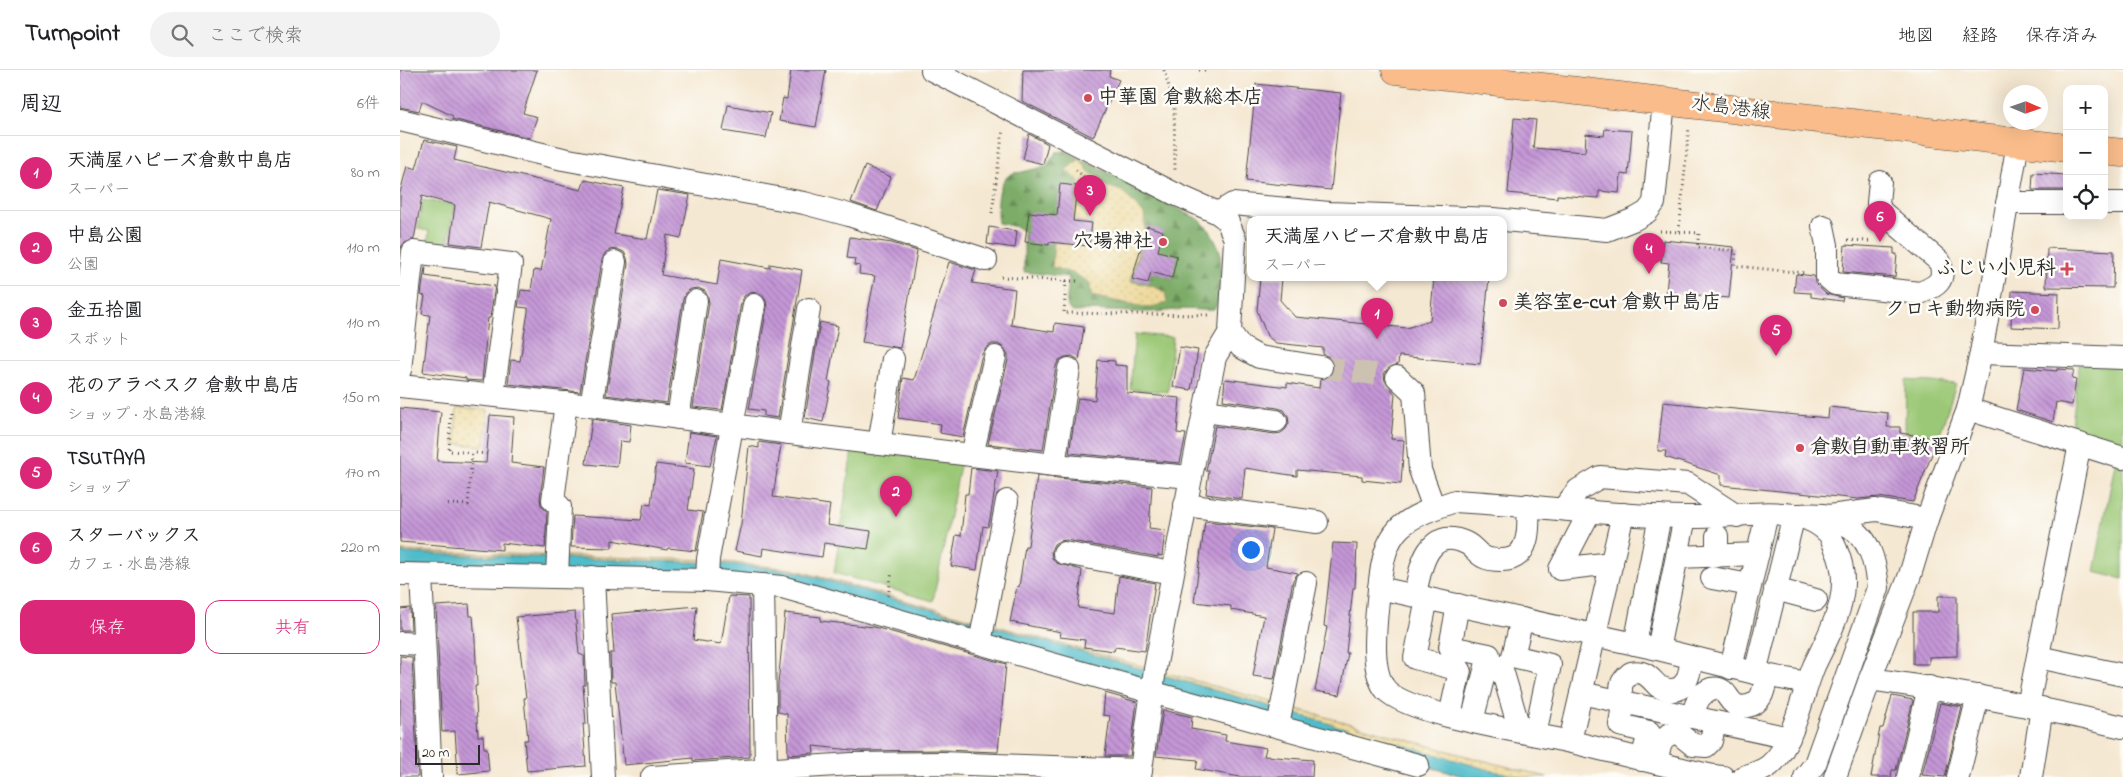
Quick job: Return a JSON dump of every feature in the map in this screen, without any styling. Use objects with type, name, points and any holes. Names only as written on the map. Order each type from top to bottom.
[{"type":"main road","name":"水島港線","points":[[1396,70],[2063,148]]},
{"type":"main road","points":[[2108,152],[2123,153]]},
{"type":"street","points":[[652,777],[852,764],[941,764],[1141,774],[1153,682],[1190,477],[1215,357],[1230,323],[1235,239],[1227,220],[1218,212],[1175,194],[932,70]]},
{"type":"street","points":[[1507,220],[1607,230],[1648,212],[1654,203],[1664,100]]},
{"type":"street","points":[[400,120],[563,160],[804,203],[849,215],[986,260]]},
{"type":"street","points":[[1836,777],[1968,409],[1982,353],[2018,143]]},
{"type":"street","points":[[1825,236],[1827,277],[1835,284],[1920,293],[1933,287],[1941,279],[1942,270],[1940,262],[1880,211],[1878,203],[1880,182]]},
{"type":"street","points":[[2007,203],[2063,203]]},
{"type":"street","points":[[2108,203],[2123,203]]},
{"type":"street","points":[[1218,212],[1233,204],[1329,214],[1395,216]]},
{"type":"street","points":[[400,370],[413,252],[511,264],[493,395]]},
{"type":"street","points":[[591,406],[615,262]]},
{"type":"street","points":[[678,418],[696,301]]},
{"type":"street","points":[[708,571],[754,305]]},
{"type":"street","points":[[790,433],[809,309]]},
{"type":"street","points":[[1230,323],[1240,347],[1259,357],[1321,367]]},
{"type":"street","points":[[1982,353],[2123,358]]},
{"type":"street","points":[[972,455],[995,357]]},
{"type":"street","points":[[879,444],[893,359]]},
{"type":"street","points":[[1054,465],[1069,369]]},
{"type":"street","points":[[1397,376],[1414,393],[1420,470],[1434,508]]},
{"type":"street","points":[[400,386],[591,406],[790,433],[1054,465],[1190,477]]},
{"type":"street","points":[[557,568],[560,508],[554,500],[566,403]]},
{"type":"street","points":[[1968,409],[2123,458]]},
{"type":"street","points":[[1205,411],[1276,421]]},
{"type":"street","points":[[2031,777],[2038,657],[2080,444]]},
{"type":"street","points":[[1563,509],[1582,488],[1600,477],[1688,484],[1737,516]]},
{"type":"street","points":[[982,634],[1007,501]]},
{"type":"street","points":[[1720,777],[1570,741],[1450,716],[1405,701],[1386,690],[1378,673],[1374,652],[1383,559],[1392,535],[1403,524],[1434,508],[1455,501],[1686,518],[1767,514],[1829,516],[1876,510],[1927,519]]},
{"type":"street","points":[[1185,505],[1317,522]]},
{"type":"street","points":[[1450,716],[1460,670],[1415,658],[1421,596],[1421,567],[1427,551],[1441,541],[1455,539],[1467,543],[1482,556],[1496,560],[1509,560],[1523,550],[1528,534],[1528,506]]},
{"type":"street","points":[[1590,511],[1560,569],[1632,561]]},
{"type":"street","points":[[1623,514],[1632,561],[1635,644]]},
{"type":"street","points":[[1731,668],[1767,514]]},
{"type":"street","points":[[1692,717],[1696,702],[1701,694],[1715,688],[1722,690],[1738,706],[1745,707],[1756,704],[1760,699],[1761,674],[1775,589],[1794,515]]},
{"type":"street","points":[[1743,777],[1769,766],[1779,756],[1789,738],[1807,683],[1838,611],[1844,582],[1843,568],[1830,535],[1809,519],[1794,515]]},
{"type":"street","points":[[1570,741],[1595,635],[1632,561],[1660,516]]},
{"type":"street","points":[[1805,777],[1815,764],[1878,588],[1875,564],[1866,541],[1852,527],[1829,516]]},
{"type":"street","points":[[1658,649],[1686,518]]},
{"type":"street","points":[[1677,557],[1717,546],[1758,554]]},
{"type":"street","points":[[1064,553],[1172,573]]},
{"type":"street","points":[[431,777],[424,644],[410,574],[557,568],[593,577],[708,571],[763,585],[782,587],[982,634],[1280,718],[1418,765]]},
{"type":"street","points":[[593,577],[603,777]]},
{"type":"street","points":[[1712,578],[1750,585]]},
{"type":"street","points":[[1280,718],[1306,583]]},
{"type":"street","points":[[763,585],[766,769]]},
{"type":"street","points":[[1379,588],[1658,649],[1731,668],[1807,683]]},
{"type":"street","points":[[1775,589],[1816,600]]},
{"type":"street","points":[[1458,604],[1450,647],[1489,655],[1472,721]]},
{"type":"street","points":[[1522,619],[1513,656],[1550,665],[1527,732]]},
{"type":"street","points":[[400,642],[424,644]]},
{"type":"street","points":[[2038,657],[2123,675]]},
{"type":"street","points":[[1649,761],[1649,732],[1620,725],[1622,702],[1620,687],[1622,681],[1631,673],[1646,674],[1659,686],[1672,690],[1684,685],[1689,675],[1692,658]]},
{"type":"street","points":[[1501,666],[1519,689],[1527,732]]},
{"type":"street","points":[[1870,679],[1978,696],[2123,727]]},
{"type":"street","points":[[1908,777],[1929,687]]},
{"type":"street","points":[[1581,693],[1789,738]]},
{"type":"street","points":[[1958,777],[1978,696]]},
{"type":"street","points":[[1649,761],[1664,737],[1668,734],[1678,733],[1693,745],[1706,746],[1711,741],[1714,722]]},
{"type":"path","points":[[1164,70],[1174,104],[1175,194]]},
{"type":"path","points":[[1199,70],[1206,70]]},
{"type":"path","points":[[992,213],[1006,109]]},
{"type":"path","points":[[1679,231],[1690,124]]},
{"type":"path","points":[[1654,232],[1665,230],[1699,233],[1698,247],[1736,251],[1735,266],[1806,273]]},
{"type":"path","points":[[1825,236],[1838,239],[1869,241]]},
{"type":"path","points":[[986,260],[992,276],[1080,281]]},
{"type":"path","points":[[1066,281],[1064,313],[1230,323]]},
{"type":"path","points":[[453,391],[448,451],[490,454]]},
{"type":"path","points":[[448,504],[468,505],[472,453]]},
{"type":"path","points":[[888,597],[892,572]]},
{"type":"green space","points":[[1065,151],[1130,184],[1133,189],[1151,195],[1200,220],[1211,232],[1220,251],[1219,300],[1214,310],[1072,311],[1068,308],[1067,303],[1069,277],[1024,272],[1024,232],[1017,227],[998,223],[998,202],[1001,187],[1008,176],[1046,167],[1056,152]]},
{"type":"green space","points":[[423,200],[454,205],[448,244],[482,249],[481,257],[427,248],[429,231],[418,229]]},
{"type":"green space","points":[[1135,334],[1173,337],[1168,392],[1130,389]]},
{"type":"green space","points":[[2079,364],[2123,365],[2123,451],[2071,434]]},
{"type":"green space","points":[[1906,380],[1956,384],[1939,437],[1905,432]]},
{"type":"green space","points":[[852,450],[961,461],[933,601],[834,573]]},
{"type":"green space","points":[[2116,458],[2123,460],[2123,579],[2094,572]]},
{"type":"sand","points":[[1080,159],[1089,172],[1098,176],[1106,186],[1122,191],[1144,214],[1145,227],[1130,281],[1153,286],[1165,292],[1167,302],[1150,308],[1091,296],[1090,283],[1075,274],[1052,267],[1054,242],[1089,246],[1092,223],[1073,221],[1079,181],[1066,170]]},
{"type":"sand","points":[[457,408],[488,410],[485,446],[454,444]]},
{"type":"sand","points":[[400,551],[706,560],[792,569],[1547,777],[1467,777],[789,585],[400,570]]},
{"type":"water","points":[[400,553],[716,563],[793,571],[1073,649],[1489,770],[1522,777],[1470,777],[1460,775],[791,581],[400,566]]},
{"type":"building","points":[[400,70],[537,70],[523,113],[537,117],[530,138],[452,119],[453,116],[422,101],[419,111],[400,107]]},
{"type":"building","points":[[791,70],[826,70],[816,127],[779,121],[783,98],[787,99]]},
{"type":"building","points":[[1023,70],[1110,70],[1109,76],[1119,80],[1093,137],[1022,101]]},
{"type":"building","points":[[1256,84],[1341,93],[1331,190],[1246,181]]},
{"type":"building","points":[[728,105],[771,113],[766,138],[723,131]]},
{"type":"building","points":[[1514,118],[1536,120],[1533,148],[1585,152],[1586,134],[1604,136],[1605,129],[1632,131],[1628,175],[1621,174],[1619,193],[1599,191],[1599,198],[1557,195],[1557,198],[1508,193]]},
{"type":"building","points":[[1029,134],[1048,144],[1043,164],[1023,159]]},
{"type":"building","points":[[424,140],[457,147],[454,160],[581,190],[585,180],[624,188],[614,234],[647,239],[657,190],[690,195],[681,238],[667,235],[661,275],[717,285],[721,259],[770,268],[770,264],[802,270],[778,418],[764,416],[764,411],[749,409],[767,307],[763,295],[756,292],[744,296],[741,303],[722,410],[693,407],[709,303],[705,291],[698,288],[686,292],[683,299],[667,403],[606,395],[628,264],[624,252],[617,249],[605,253],[602,260],[580,392],[508,384],[511,360],[520,361],[528,312],[528,308],[518,307],[521,290],[531,291],[534,270],[541,271],[551,219],[489,202],[481,247],[450,243],[455,205],[422,196],[414,239],[403,244],[400,250],[400,193],[407,166],[416,169]]},
{"type":"building","points":[[865,166],[891,177],[877,211],[851,202]]},
{"type":"building","points":[[2033,173],[2063,175],[2063,190],[2032,190]]},
{"type":"building","points":[[1060,184],[1077,186],[1073,221],[1092,223],[1089,246],[1025,242],[1029,212],[1057,215]]},
{"type":"building","points":[[1147,226],[1163,231],[1158,251],[1177,256],[1172,278],[1151,272],[1148,283],[1132,279]]},
{"type":"building","points":[[989,227],[1017,231],[1015,248],[987,244]]},
{"type":"building","points":[[850,237],[892,243],[917,251],[900,348],[862,342],[875,276],[859,274],[860,266],[854,265],[855,259],[847,258]]},
{"type":"building","points":[[1663,240],[1734,247],[1729,298],[1666,292],[1669,263],[1661,262]]},
{"type":"building","points":[[1845,245],[1894,248],[1894,254],[1897,254],[1895,277],[1843,272]]},
{"type":"building","points":[[2047,248],[2114,251],[2113,288],[2046,287]]},
{"type":"building","points":[[949,262],[976,270],[972,283],[1015,289],[1011,325],[1054,332],[1055,323],[1084,327],[1079,360],[1072,356],[1065,357],[1059,360],[1056,366],[1043,450],[988,444],[1008,360],[1008,354],[998,344],[992,344],[982,354],[963,437],[940,433],[941,424],[898,418],[903,378],[914,380]]},
{"type":"building","points":[[425,267],[425,276],[495,286],[490,318],[488,318],[482,381],[423,372],[430,315],[422,314],[425,296],[421,295]]},
{"type":"building","points":[[1796,274],[1814,276],[1815,283],[1826,294],[1843,298],[1842,301],[1811,297],[1811,293],[1794,292]]},
{"type":"building","points":[[1260,281],[1282,281],[1280,300],[1295,317],[1407,328],[1430,320],[1434,281],[1489,281],[1480,364],[1399,356],[1398,364],[1388,368],[1384,374],[1385,381],[1395,394],[1391,439],[1404,440],[1401,484],[1362,480],[1362,476],[1297,470],[1297,476],[1245,468],[1242,499],[1206,494],[1209,471],[1206,471],[1215,426],[1275,434],[1281,433],[1289,423],[1288,416],[1284,410],[1223,400],[1225,379],[1287,387],[1287,383],[1319,388],[1320,380],[1331,376],[1334,370],[1333,362],[1323,354],[1323,348],[1276,343],[1267,336],[1257,310]]},
{"type":"building","name":"クロキ動物病院","points":[[2012,291],[2059,293],[2058,329],[2011,327]]},
{"type":"building","points":[[820,322],[838,326],[828,381],[831,382],[823,422],[805,418]]},
{"type":"building","points":[[1180,347],[1198,350],[1191,390],[1173,387]]},
{"type":"building","points":[[1098,360],[1115,361],[1115,365],[1127,366],[1127,393],[1180,398],[1177,433],[1186,434],[1180,463],[1069,453],[1078,398],[1095,400]]},
{"type":"building","points":[[2024,368],[2057,371],[2057,369],[2074,370],[2072,379],[2076,380],[2072,405],[2056,402],[2053,422],[2016,410]]},
{"type":"building","name":"倉敷自動車教習所","points":[[1663,402],[1828,418],[1829,407],[1888,413],[1887,427],[1900,427],[1900,433],[1938,439],[1913,502],[1878,497],[1858,499],[1721,485],[1721,475],[1665,457],[1666,451],[1658,451]]},
{"type":"building","points":[[400,408],[441,412],[437,461],[486,463],[490,415],[514,417],[511,463],[544,467],[540,499],[541,505],[547,512],[545,548],[502,543],[502,550],[400,542]]},
{"type":"building","points":[[592,419],[631,425],[629,442],[620,441],[617,467],[586,464]]},
{"type":"building","points":[[689,432],[717,436],[710,466],[685,463]]},
{"type":"building","points":[[759,442],[781,445],[773,497],[830,505],[827,525],[871,531],[868,549],[824,543],[822,557],[763,548],[762,556],[735,551],[741,524],[749,446],[759,448]]},
{"type":"building","points":[[656,464],[694,469],[688,510],[703,512],[696,551],[668,548],[667,550],[612,540],[612,548],[571,547],[573,516],[641,520],[644,504],[651,505]]},
{"type":"building","points":[[971,468],[998,471],[988,527],[983,526],[977,570],[951,566],[956,535],[961,536],[965,494],[968,494]]},
{"type":"building","points":[[1037,476],[1152,487],[1149,528],[1165,530],[1162,556],[1158,555],[1158,557],[1066,540],[1054,544],[1051,551],[1052,558],[1056,563],[1082,570],[1078,608],[1115,613],[1119,576],[1155,583],[1145,651],[1115,647],[1114,651],[1084,647],[1085,640],[1060,637],[1061,632],[1010,622],[1017,586],[1019,587],[1025,546],[1028,546]]},
{"type":"building","points":[[1205,521],[1272,529],[1266,567],[1298,573],[1293,580],[1274,679],[1253,676],[1264,616],[1231,610],[1231,606],[1194,602]]},
{"type":"building","points":[[1333,543],[1357,544],[1355,588],[1353,588],[1346,653],[1348,653],[1340,695],[1315,691],[1327,627],[1324,626]]},
{"type":"building","points":[[729,596],[749,597],[750,757],[693,761],[693,758],[624,765],[615,682],[611,682],[610,653],[614,653],[611,614],[697,606],[693,640],[721,644]]},
{"type":"building","points":[[1938,596],[1957,596],[1957,656],[1929,657],[1929,664],[1913,664],[1913,612],[1938,612]]},
{"type":"building","points":[[469,604],[470,616],[473,616],[475,640],[478,736],[483,736],[484,748],[487,748],[489,771],[458,774],[455,731],[442,732],[436,606]]},
{"type":"building","points":[[410,608],[411,630],[400,630],[400,609]]},
{"type":"building","points":[[575,612],[579,654],[584,656],[585,685],[583,685],[586,724],[583,724],[586,766],[527,771],[524,740],[528,740],[524,698],[526,698],[516,617]]},
{"type":"building","points":[[785,613],[821,617],[820,621],[874,627],[1006,664],[998,752],[941,750],[861,751],[813,746],[814,753],[788,755],[787,714],[778,712],[778,684]]},
{"type":"building","points":[[400,656],[412,657],[418,777],[400,777]]},
{"type":"building","points":[[1105,693],[1137,702],[1130,756],[1105,756],[1110,716],[1103,715]]},
{"type":"building","points":[[1892,696],[1913,700],[1896,770],[1892,770],[1891,777],[1871,777],[1880,728],[1883,728]]},
{"type":"building","points":[[1940,703],[1962,707],[1945,777],[1922,775]]},
{"type":"building","points":[[1163,710],[1192,717],[1191,729],[1226,735],[1225,741],[1266,748],[1264,756],[1313,760],[1312,777],[1240,777],[1196,769],[1198,760],[1156,756]]},
{"type":"tunnel","points":[[1321,367],[1397,377]]},
{"type":"place","name":"中華園 倉敷総本店","points":[[1088,98]]},
{"type":"place","name":"金五拾圓","points":[[1090,216]]},
{"type":"place","name":"穴場神社","points":[[1163,242]]},
{"type":"place","name":"スターバックス","points":[[1880,242]]},
{"type":"place","name":"ふじい小児科","points":[[2067,269]]},
{"type":"place","name":"花のアラベスク 倉敷中島店","points":[[1649,274]]},
{"type":"place","name":"美容室e-cut 倉敷中島店","points":[[1503,303]]},
{"type":"place","name":"クロキ動物病院","points":[[2035,310]]},
{"type":"place","name":"天満屋ハピーズ倉敷中島店","points":[[1377,339]]},
{"type":"place","name":"TSUTAYA","points":[[1776,356]]},
{"type":"place","name":"倉敷自動車教習所","points":[[1800,448]]},
{"type":"place","name":"中島公園","points":[[896,517]]}]
